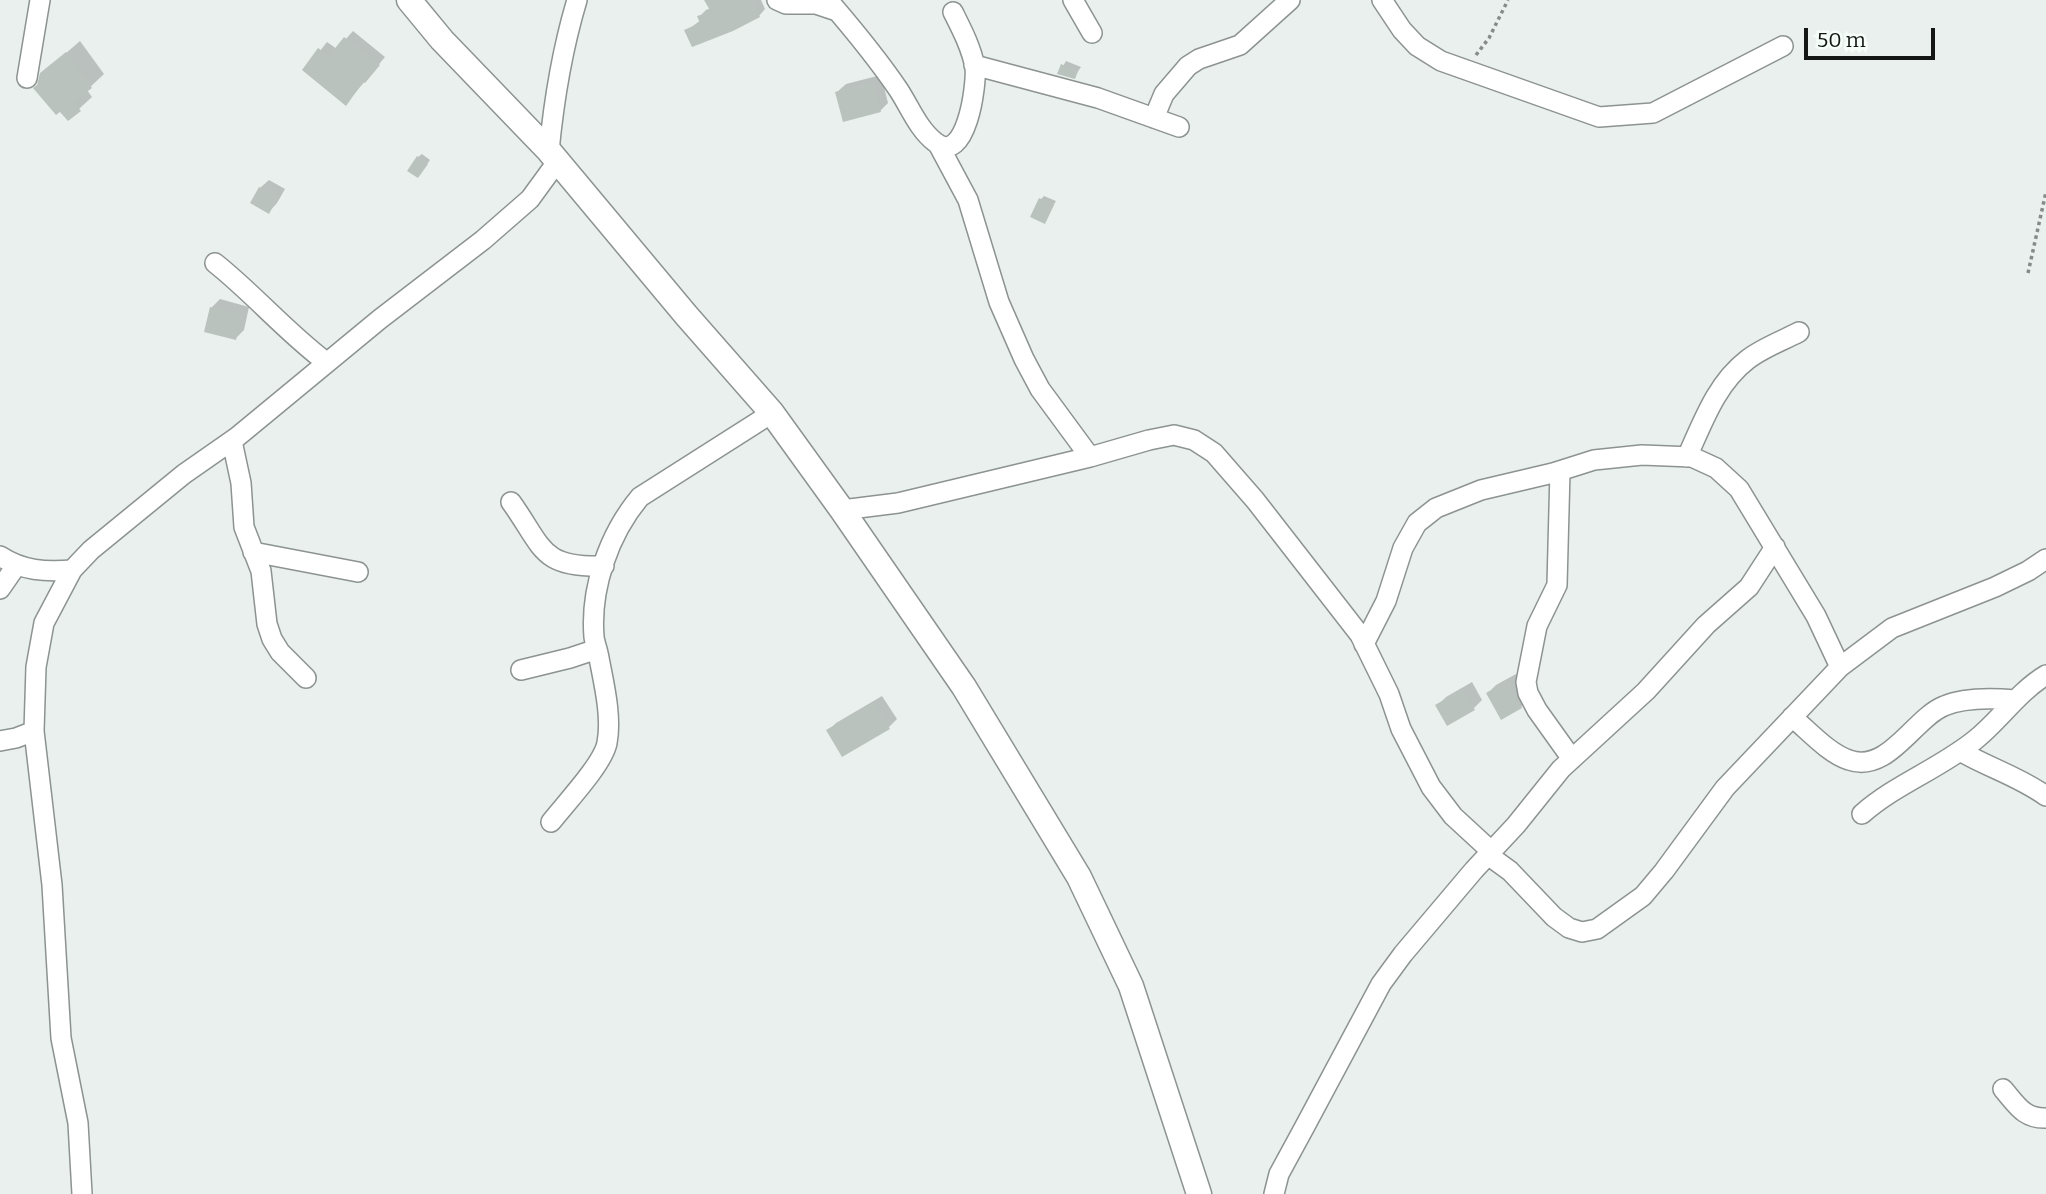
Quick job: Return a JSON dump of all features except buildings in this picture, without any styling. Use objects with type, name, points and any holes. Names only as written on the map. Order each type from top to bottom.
[{"type":"street","points":[[27,78],[40,0]]},
{"type":"street","points":[[409,0],[442,40],[553,156],[772,413],[964,687],[1079,877],[1131,986],[1199,1194]]},
{"type":"street","points":[[82,1194],[78,1123],[61,1038],[52,885],[34,732],[36,667],[44,623],[72,570],[127,520],[184,474],[232,441],[530,199],[553,156],[557,87],[567,34],[577,0]]},
{"type":"street","points":[[777,0],[786,4],[833,5],[879,62],[920,126],[937,144],[968,200],[999,302],[1024,359],[1040,389],[1090,457]]},
{"type":"street","points":[[1073,0],[1092,33]]},
{"type":"street","points":[[1154,118],[1164,94],[1188,66],[1240,45],[1290,0]]},
{"type":"street","points":[[1382,0],[1402,30],[1417,46],[1441,61],[1599,117],[1653,113],[1783,46]]},
{"type":"street","points":[[937,144],[948,147],[954,144],[966,125],[974,97],[974,65],[969,44],[953,12]]},
{"type":"street","points":[[974,65],[1040,81],[1179,127]]},
{"type":"street","points":[[215,263],[245,287],[296,339],[326,362]]},
{"type":"street","points":[[1687,457],[1715,396],[1733,372],[1748,359],[1799,332]]},
{"type":"street","points":[[551,822],[607,746],[608,724],[594,639],[595,606],[604,566],[625,515],[640,497],[772,413]]},
{"type":"street","points":[[842,510],[898,503],[1174,435],[1194,440],[1214,453],[1255,500],[1360,635],[1389,694],[1401,729],[1431,787],[1453,816],[1554,917],[1569,928],[1582,932],[1597,929],[1643,896],[1725,788],[1839,667],[1892,628],[1994,587],[2046,559]]},
{"type":"street","points":[[232,441],[241,482],[244,527],[261,571],[267,624],[272,639],[286,659],[306,678]]},
{"type":"street","points":[[1364,644],[1386,601],[1404,548],[1418,523],[1436,508],[1481,490],[1594,460],[1642,455],[1692,457],[1716,468],[1739,489],[1816,616],[1839,667]]},
{"type":"street","points":[[1560,471],[1557,585],[1537,626],[1526,682],[1528,693],[1537,710],[1572,759]]},
{"type":"street","points":[[511,502],[545,553],[554,560],[577,567],[604,566]]},
{"type":"street","points":[[1274,1194],[1279,1174],[1381,985],[1435,915],[1572,759],[1646,691],[1706,625],[1749,587],[1775,547]]},
{"type":"street","points":[[253,552],[358,572]]},
{"type":"street","points":[[0,589],[8,561],[46,572],[72,570]]},
{"type":"street","points":[[521,670],[570,659],[597,649]]},
{"type":"street","points":[[1862,814],[1883,797],[1976,740],[2027,687],[2046,675]]},
{"type":"street","points":[[1792,717],[1839,756],[1852,761],[1867,761],[1893,749],[1933,712],[1944,706],[1972,701],[2015,700]]},
{"type":"street","points":[[0,741],[34,732]]},
{"type":"street","points":[[1960,751],[1982,764],[2017,777],[2046,796]]},
{"type":"street","points":[[2003,1089],[2019,1107],[2034,1118],[2046,1118]]},
{"type":"street","points":[[1180,1140],[1188,1194]]},
{"type":"path","points":[[1465,69],[1489,38],[1508,0]]},
{"type":"path","points":[[2028,273],[2046,192]]}]
